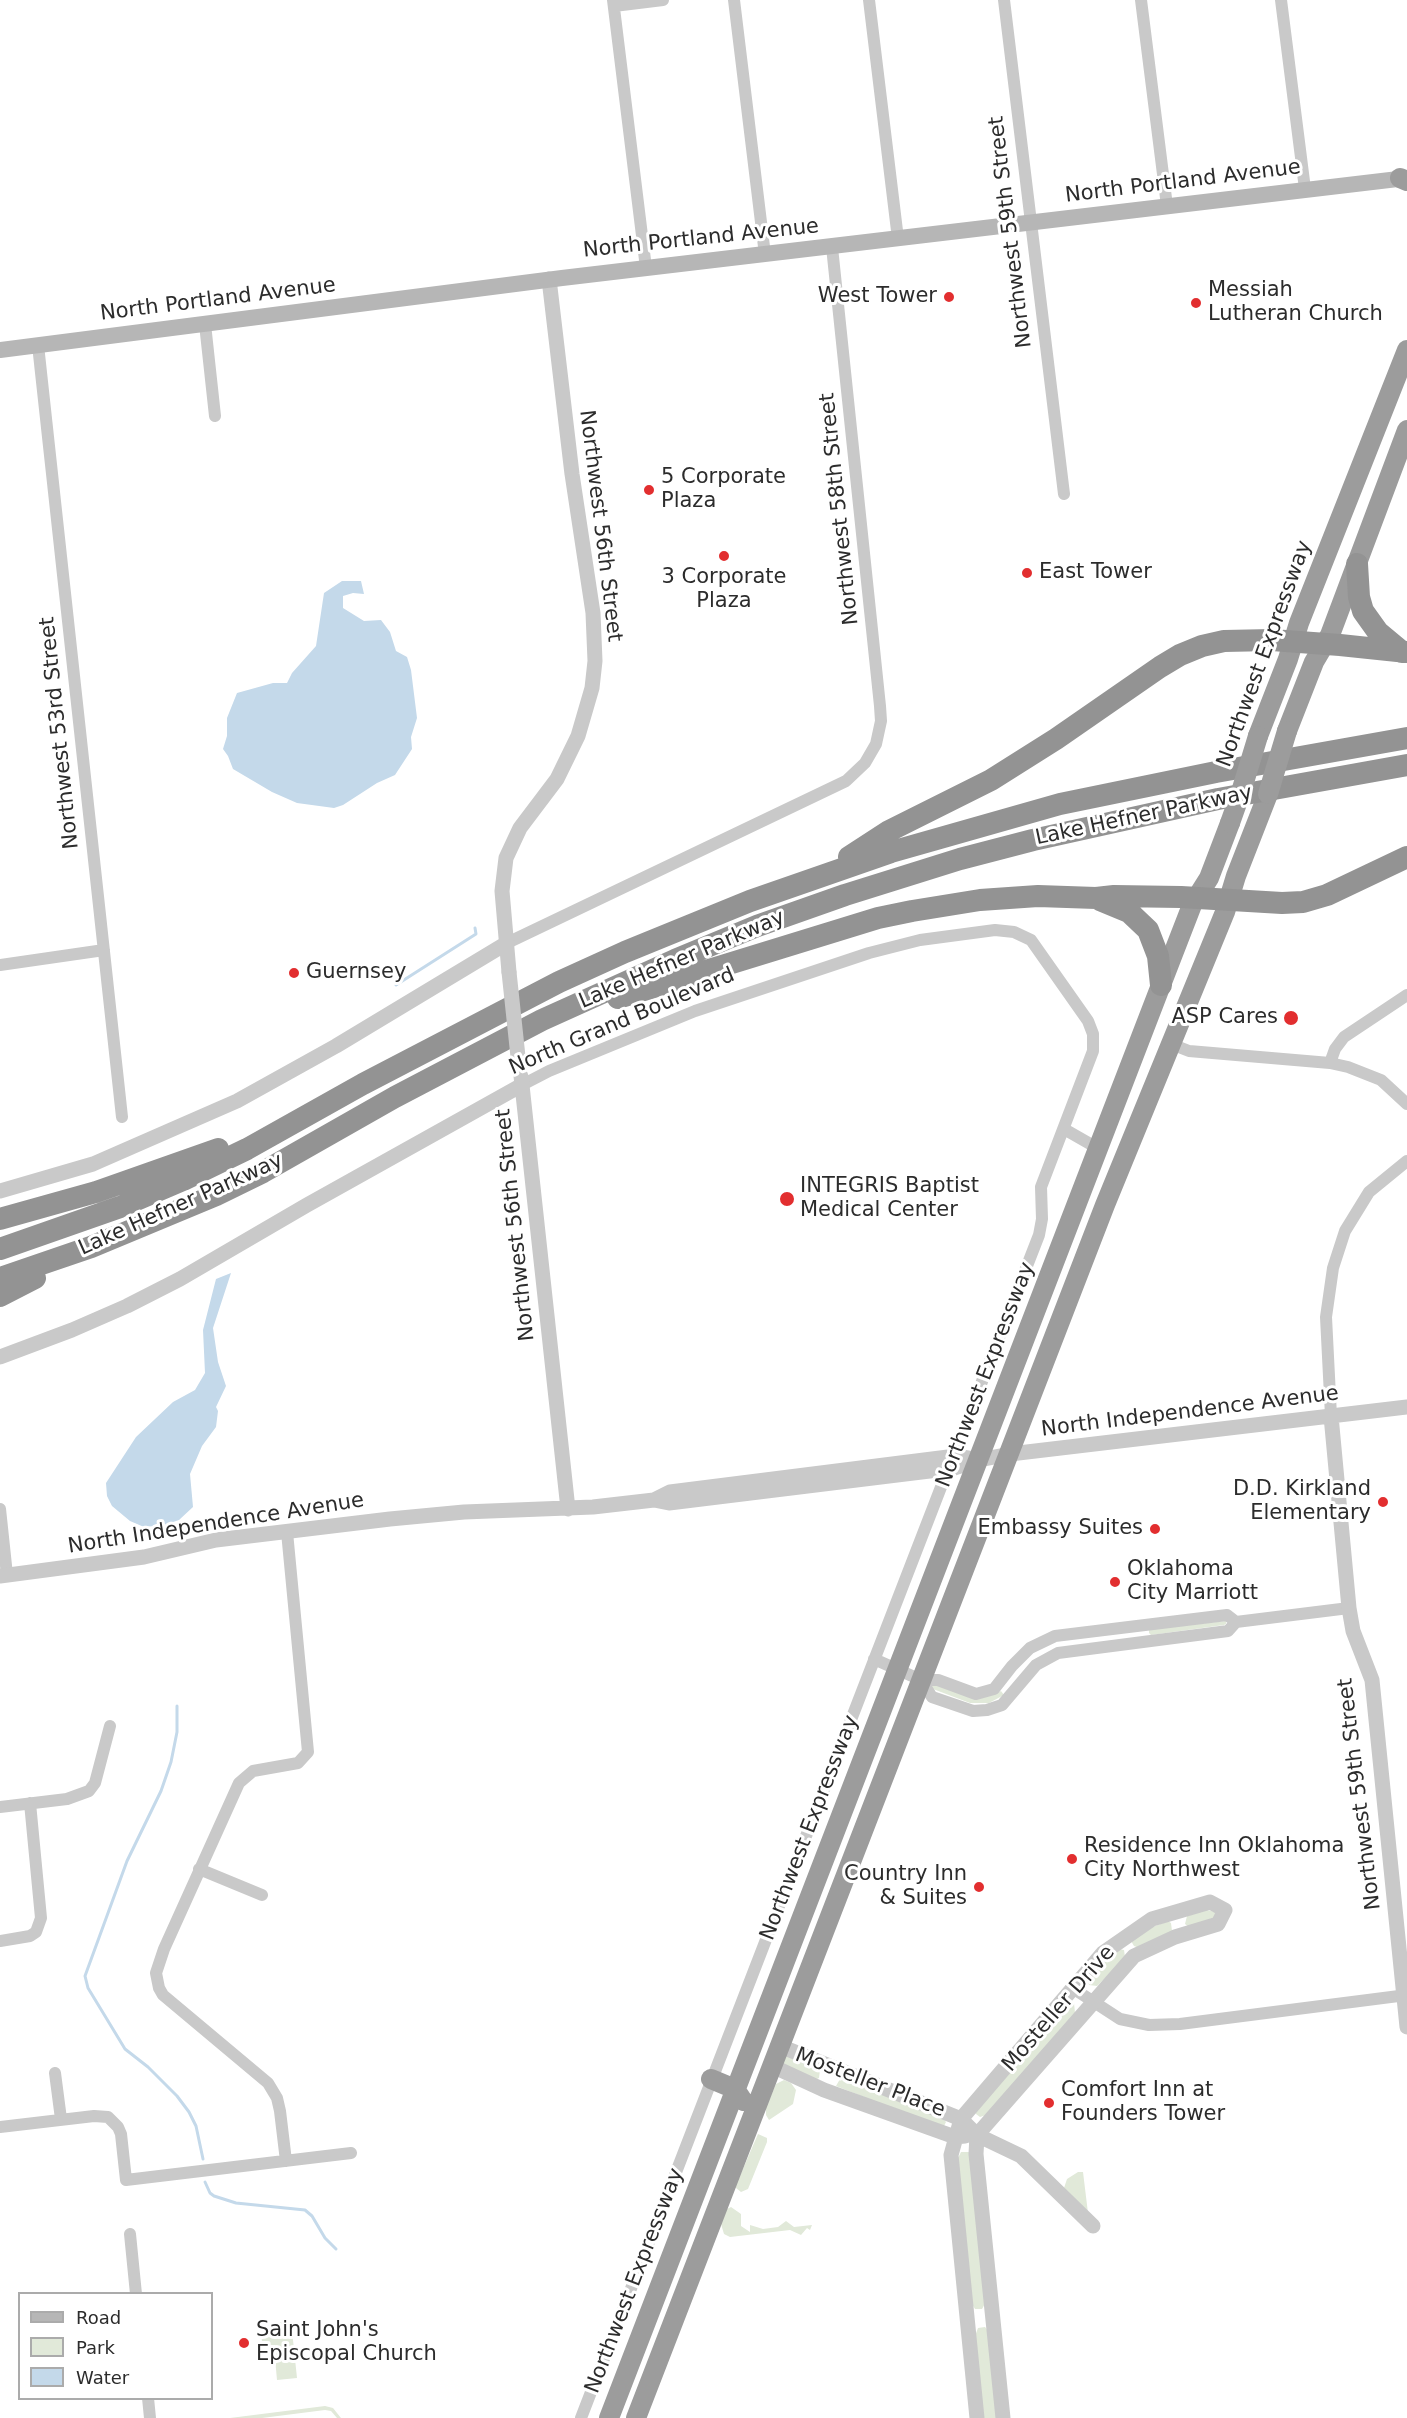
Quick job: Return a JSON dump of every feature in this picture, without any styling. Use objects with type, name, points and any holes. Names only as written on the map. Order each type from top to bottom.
[{"type":"highway","name":"Northwest Expressway","points":[[609,2418],[1161,985],[1197,897],[1209,878],[1293,641],[1407,350]]},
{"type":"highway","points":[[636,2418],[1105,1205],[1229,899],[1259,818],[1287,731],[1357,564],[1407,430]]},
{"type":"highway","points":[[1357,564],[1359,597],[1363,611],[1378,632],[1404,652]]},
{"type":"highway","points":[[820,876],[889,831],[972,790],[1026,759],[1180,655],[1202,646],[1224,641],[1293,641],[1404,652]]},
{"type":"highway","name":"Lake Hefner Parkway","points":[[0,1249],[80,1222],[164,1189],[248,1149],[363,1084],[559,982],[690,924],[820,876],[941,837],[1060,804],[1182,778],[1407,738]]},
{"type":"highway","name":"Lake Hefner Parkway","points":[[0,1278],[153,1223],[263,1172],[451,1067],[542,1020],[665,964],[757,926],[960,859],[1128,817],[1407,765]]},
{"type":"highway","points":[[542,1020],[879,918],[980,900],[1038,896],[1197,897],[1282,903],[1303,902],[1327,895],[1407,856]]},
{"type":"highway","points":[[1096,898],[1129,912],[1148,930],[1158,956],[1161,985]]},
{"type":"highway","points":[[1138,1121],[1131,1114],[1130,1107],[1150,1016]]},
{"type":"highway","points":[[0,1219],[96,1192],[304,1119]]},
{"type":"highway","points":[[1099,1149],[1106,1157],[1107,1163],[1105,1205]]},
{"type":"highway","points":[[0,1296],[91,1247]]},
{"type":"highway","points":[[757,2033],[765,2061],[772,2066]]},
{"type":"highway","points":[[711,2079],[735,2089],[753,2117]]},
{"type":"main road","name":"North Portland Avenue","points":[[0,350],[549,279],[1405,179]]},
{"type":"street","points":[[646,268],[614,3],[663,0]]},
{"type":"street","points":[[734,0],[765,255]]},
{"type":"street","points":[[868,0],[898,239]]},
{"type":"street","name":"Northwest 59th Street","points":[[1004,0],[1064,494]]},
{"type":"street","points":[[1141,0],[1167,206]]},
{"type":"street","points":[[1281,0],[1305,189]]},
{"type":"street","name":"Northwest 58th Street","points":[[507,943],[846,781],[865,763],[879,735],[880,706],[832,247]]},
{"type":"street","name":"Northwest 56th Street","points":[[549,279],[572,474],[593,613],[595,661],[592,688],[578,736],[557,779],[520,828],[506,858],[502,891],[568,1509]]},
{"type":"street","points":[[205,324],[215,416]]},
{"type":"street","name":"Northwest 53rd Street","points":[[38,345],[123,1117]]},
{"type":"street","name":"North Grand Boulevard","points":[[0,1357],[72,1330],[180,1279],[307,1205],[549,1071],[695,1011],[799,975],[920,940],[995,930],[1014,932],[1031,940],[1088,1021],[1093,1034],[1091,1061],[1064,1129]]},
{"type":"street","points":[[0,1191],[93,1164],[237,1101],[336,1046],[507,943]]},
{"type":"street","points":[[0,965],[104,950]]},
{"type":"street","points":[[1330,1063],[1335,1049],[1344,1037],[1407,995]]},
{"type":"street","points":[[1171,1044],[1189,1051],[1347,1066],[1381,1080],[1407,1104]]},
{"type":"street","points":[[1064,1129],[1099,1149]]},
{"type":"street","name":"Northwest Expressway","points":[[581,2418],[1039,1235],[1042,1219],[1041,1187],[1064,1129]]},
{"type":"street","points":[[1331,1416],[1326,1317],[1333,1268],[1345,1231],[1369,1192],[1407,1161]]},
{"type":"street","name":"North Independence Avenue","points":[[4,1575],[144,1557],[203,1543],[287,1532],[446,1513],[568,1509],[654,1500],[670,1492],[979,1460],[1010,1454],[1407,1407]]},
{"type":"street","name":"Northwest 59th Street","points":[[1331,1416],[1349,1608],[1353,1631],[1372,1680],[1406,1995],[1407,2027]]},
{"type":"street","points":[[0,1509],[4,1575]]},
{"type":"street","points":[[286,2161],[277,2098],[268,2083],[164,1995],[156,1981],[158,1964],[164,1949],[239,1783],[252,1772],[298,1764],[308,1752],[287,1532]]},
{"type":"street","points":[[921,1680],[932,1697],[972,1711],[987,1710],[1002,1705],[1036,1665],[1058,1653],[1227,1631],[1236,1622],[1349,1608]]},
{"type":"street","points":[[874,1659],[921,1680],[938,1680],[975,1694],[994,1689],[1030,1648],[1047,1639],[1091,1631],[1227,1615],[1236,1622]]},
{"type":"street","points":[[1047,1639],[1050,1657]]},
{"type":"street","points":[[1003,1677],[1016,1690]]},
{"type":"street","points":[[0,1807],[67,1799],[89,1791],[95,1783],[110,1726]]},
{"type":"street","points":[[0,1941],[30,1936],[36,1932],[41,1918],[30,1803]]},
{"type":"street","points":[[199,1869],[262,1895]]},
{"type":"street","name":"Mosteller Drive","points":[[961,2119],[1103,1953],[1152,1919],[1210,1902],[1225,1910],[1218,1924],[1175,1937],[1134,1956],[977,2139]]},
{"type":"street","points":[[1074,1989],[1092,2003],[1120,2019],[1149,2025],[1191,2023],[1406,1995]]},
{"type":"street","name":"Mosteller Place","points":[[780,2046],[961,2119]]},
{"type":"street","name":"Mosteller Place","points":[[772,2066],[824,2090],[956,2137]]},
{"type":"street","points":[[824,2090],[833,2068]]},
{"type":"street","points":[[55,2073],[61,2119]]},
{"type":"street","points":[[0,2127],[101,2116],[114,2121],[121,2134],[126,2180],[351,2153]]},
{"type":"street","points":[[961,2119],[951,2155],[977,2418]]},
{"type":"street","points":[[961,2119],[977,2139],[1003,2418]]},
{"type":"street","points":[[956,2137],[977,2139],[1021,2156],[1093,2226]]},
{"type":"street","points":[[130,2234],[136,2292]]},
{"type":"street","points":[[967,2319],[993,2316]]},
{"type":"street","points":[[148,2400],[150,2418]]},
{"type":"green space","points":[[1226,1621],[1224,1625],[1151,1635],[1149,1633],[1149,1629]]},
{"type":"green space","points":[[931,1682],[993,1695],[1001,1691],[1004,1695],[989,1703],[970,1703],[933,1689],[929,1685]]},
{"type":"green space","points":[[1207,1910],[1215,1912],[1215,1917],[1189,1927],[1185,1924],[1187,1916]]},
{"type":"green space","points":[[1168,1921],[1171,1923],[1172,1931],[1139,1948],[1134,1946],[1131,1941],[1135,1934]]},
{"type":"green space","points":[[1124,1950],[1123,1961],[1097,1986],[1089,1985],[1087,1981],[1114,1951]]},
{"type":"green space","points":[[1069,2002],[1074,2003],[1075,2013],[986,2115],[980,2117],[976,2114],[974,2111]]},
{"type":"green space","points":[[785,2055],[820,2070],[819,2078],[781,2067]]},
{"type":"green space","points":[[844,2078],[942,2117],[946,2122],[943,2128],[836,2086],[840,2079]]},
{"type":"green space","points":[[784,2080],[791,2083],[796,2090],[793,2104],[769,2120],[766,2107],[776,2084]]},
{"type":"green space","points":[[758,2134],[767,2138],[767,2142],[748,2189],[741,2192],[736,2185]]},
{"type":"green space","points":[[961,2152],[969,2152],[986,2302],[982,2309],[975,2309],[972,2304],[957,2160]]},
{"type":"green space","points":[[1078,2172],[1083,2172],[1088,2213],[1064,2188],[1067,2179]]},
{"type":"green space","points":[[731,2207],[741,2214],[741,2226],[750,2232],[750,2225],[763,2229],[778,2227],[786,2221],[794,2227],[812,2225],[810,2230],[807,2228],[801,2235],[790,2230],[730,2237],[724,2234],[721,2224],[727,2209]]},
{"type":"green space","points":[[291,2321],[297,2378],[277,2380],[275,2358],[264,2358],[260,2325]]},
{"type":"green space","points":[[985,2327],[990,2333],[998,2418],[983,2418],[975,2336],[978,2328]]},
{"type":"green space","points":[[325,2406],[333,2408],[341,2418],[325,2410],[262,2418],[230,2418]]},
{"type":"water","points":[[342,581],[361,581],[364,594],[353,593],[343,596],[343,608],[364,621],[381,620],[390,632],[396,651],[407,657],[411,670],[417,718],[411,737],[412,749],[395,775],[334,808],[297,803],[272,792],[233,769],[223,749],[227,736],[227,718],[237,693],[273,683],[287,683],[292,673],[316,646],[324,593]]},
{"type":"water","points":[[231,1273],[213,1328],[218,1362],[226,1386],[216,1407],[218,1411],[216,1427],[202,1446],[190,1474],[193,1507],[179,1520],[164,1525],[144,1527],[130,1521],[112,1506],[107,1496],[106,1483],[136,1437],[173,1402],[195,1390],[205,1373],[203,1330],[216,1279]]},
{"type":"waterway","points":[[396,985],[476,934],[475,928]]},
{"type":"waterway","points":[[177,1706],[177,1732],[171,1762],[161,1791],[127,1861],[85,1976],[88,1988],[125,2049],[148,2067],[177,2096],[189,2112],[196,2126],[203,2159]]},
{"type":"waterway","points":[[205,2182],[214,2196],[236,2203],[305,2210],[336,2249]]},
{"type":"place","name":"West Tower","points":[[949,297]]},
{"type":"place","name":"Messiah Lutheran Church","points":[[1196,303]]},
{"type":"place","name":"5 Corporate Plaza","points":[[649,490]]},
{"type":"place","name":"3 Corporate Plaza","points":[[724,556]]},
{"type":"place","name":"East Tower","points":[[1027,573]]},
{"type":"place","name":"Guernsey","points":[[294,973]]},
{"type":"place","name":"ASP Cares","points":[[1291,1018]]},
{"type":"place","name":"INTEGRIS Baptist Medical Center","points":[[787,1199]]},
{"type":"place","name":"D.D. Kirkland Elementary","points":[[1383,1502]]},
{"type":"place","name":"Embassy Suites","points":[[1155,1529]]},
{"type":"place","name":"Oklahoma City Marriott","points":[[1115,1582]]},
{"type":"place","name":"Residence Inn Oklahoma City Northwest","points":[[1072,1859]]},
{"type":"place","name":"Country Inn & Suites","points":[[979,1887]]},
{"type":"place","name":"Comfort Inn at Founders Tower","points":[[1049,2103]]},
{"type":"place","name":"Saint John's Episcopal Church","points":[[244,2343]]}]
